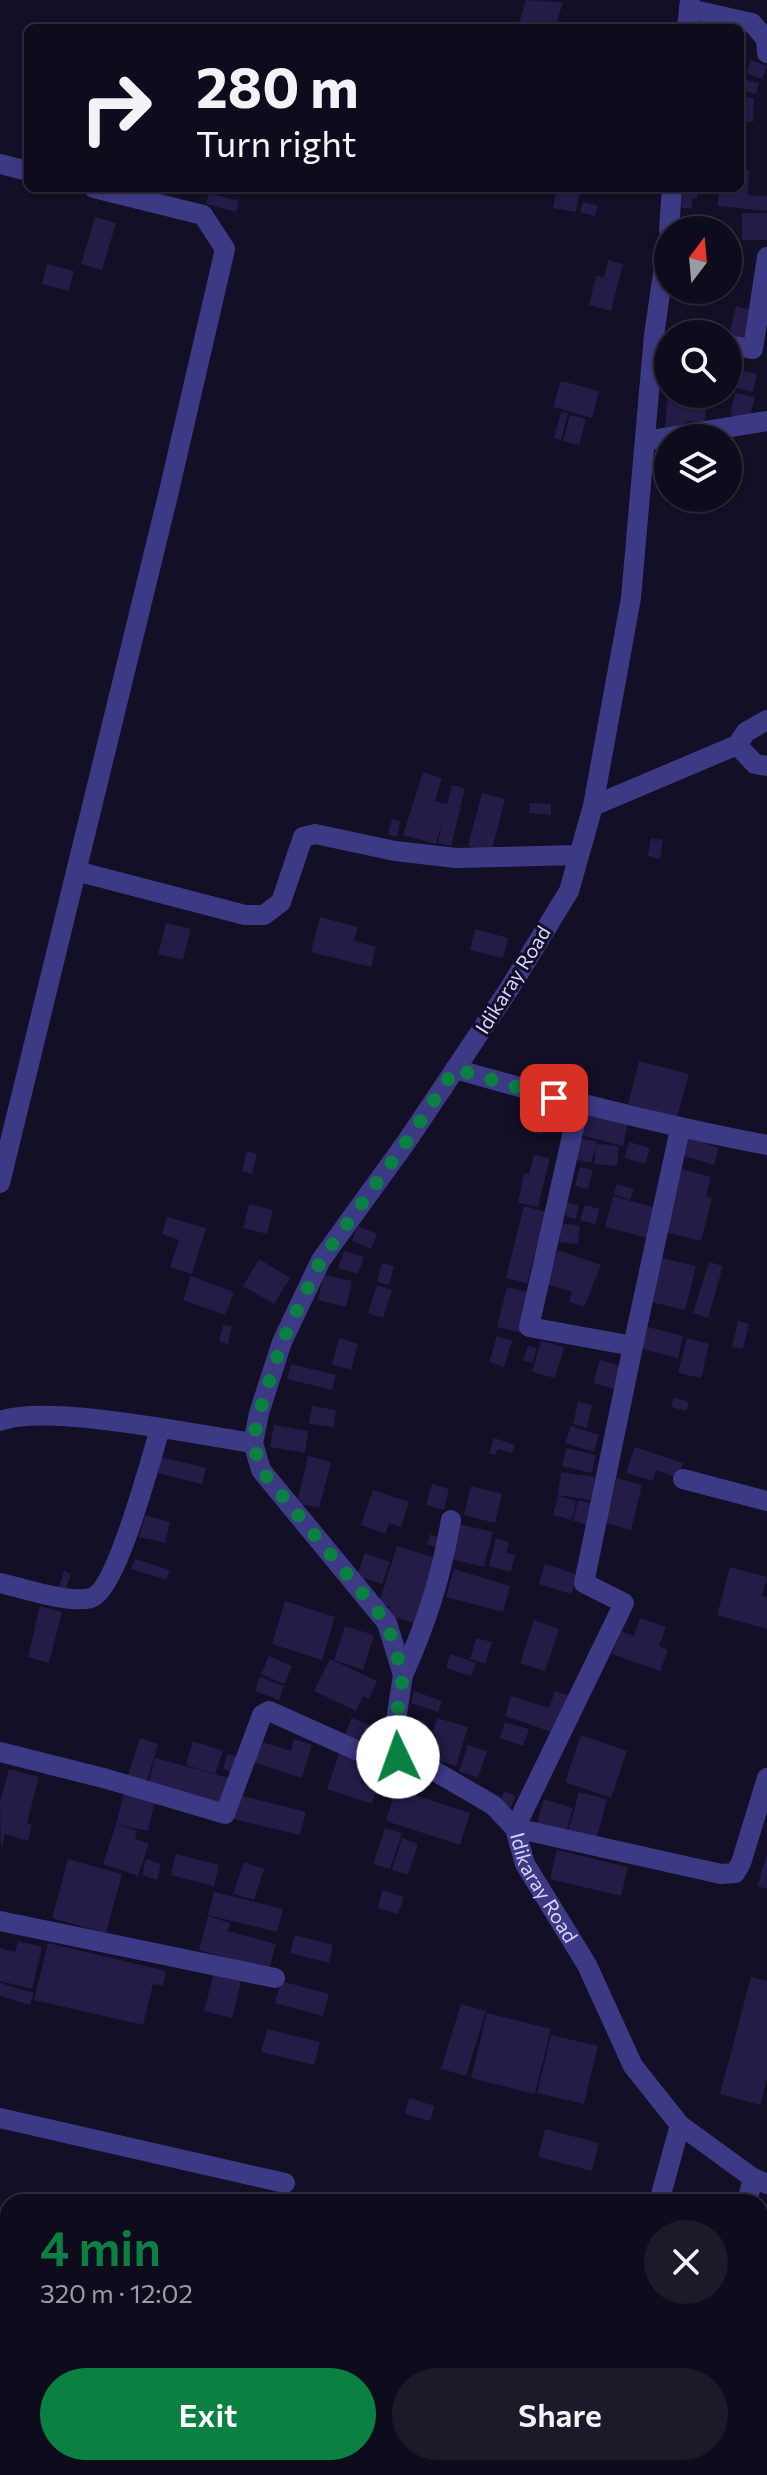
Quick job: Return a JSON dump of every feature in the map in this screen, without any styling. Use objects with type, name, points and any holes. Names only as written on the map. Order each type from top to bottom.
[{"type":"street","points":[[688,12],[752,23],[766,39],[767,53]]},
{"type":"street","points":[[0,164],[24,170]]},
{"type":"street","points":[[0,1183],[225,249],[203,215],[110,192]]},
{"type":"street","points":[[670,216],[672,192]]},
{"type":"street","points":[[742,347],[753,349],[767,257]]},
{"type":"street","name":"Idikaray Road","points":[[253,1443],[259,1413],[282,1342],[321,1260],[407,1141],[569,891],[593,806],[631,598],[645,441],[654,382]]},
{"type":"street","points":[[645,441],[767,421]]},
{"type":"street","points":[[593,806],[737,745],[746,732],[767,720]]},
{"type":"street","points":[[737,745],[755,764],[767,766]]},
{"type":"street","points":[[76,871],[245,915],[264,915],[281,902],[303,837],[315,834],[395,851],[456,858],[579,855]]},
{"type":"street","points":[[455,1069],[579,1105],[680,1129],[767,1145]]},
{"type":"street","points":[[579,1105],[529,1327],[633,1346]]},
{"type":"street","points":[[680,1129],[584,1583],[624,1603],[515,1828],[721,1874],[735,1873],[741,1863],[767,1778]]},
{"type":"street","points":[[0,1421],[15,1415],[74,1418],[253,1443],[261,1470],[387,1623],[403,1675]]},
{"type":"street","points":[[0,1583],[72,1599],[93,1597],[104,1588],[116,1564],[160,1429]]},
{"type":"street","points":[[683,1479],[767,1501]]},
{"type":"street","points":[[398,1757],[393,1740],[403,1675],[420,1637],[442,1572],[451,1520]]},
{"type":"street","name":"Idikaray Road","points":[[0,1752],[225,1814],[262,1715],[269,1711],[356,1750],[398,1757],[431,1769],[493,1805],[515,1828],[525,1864],[587,1965],[633,2066],[680,2125],[760,2181]]},
{"type":"street","points":[[0,1921],[275,1978]]},
{"type":"street","points":[[0,2118],[285,2183]]},
{"type":"street","points":[[661,2194],[680,2125]]},
{"type":"building","points":[[526,0],[563,2],[556,24],[519,23]]},
{"type":"building","points":[[751,60],[767,66],[762,79],[746,73]]},
{"type":"building","points":[[744,79],[759,83],[756,94],[744,91]]},
{"type":"building","points":[[744,97],[754,98],[753,122],[744,122]]},
{"type":"building","points":[[744,170],[749,170],[748,195],[767,196],[767,211],[718,206],[719,192],[744,192]]},
{"type":"building","points":[[556,192],[580,192],[576,212],[553,208]]},
{"type":"building","points":[[682,192],[697,192],[697,199],[692,198],[692,208],[681,208]]},
{"type":"building","points":[[209,193],[239,201],[236,212],[206,204]]},
{"type":"building","points":[[583,202],[598,206],[595,216],[580,212]]},
{"type":"building","points":[[742,213],[767,213],[767,240],[742,240]]},
{"type":"building","points":[[95,217],[116,223],[102,270],[81,264]]},
{"type":"building","points":[[608,260],[623,264],[611,311],[589,305],[596,276],[604,277]]},
{"type":"building","points":[[47,264],[74,271],[69,291],[42,284]]},
{"type":"building","points":[[736,306],[755,311],[748,340],[742,338],[742,320],[733,320]]},
{"type":"building","points":[[742,370],[757,374],[753,392],[742,389]]},
{"type":"building","points":[[561,381],[599,391],[592,418],[553,407]]},
{"type":"building","points":[[742,394],[755,397],[749,420],[730,415],[732,408],[742,408]]},
{"type":"building","points":[[667,408],[706,408],[705,423],[687,421],[687,424],[665,424]]},
{"type":"building","points":[[561,412],[568,413],[561,440],[554,438]]},
{"type":"building","points":[[570,415],[586,419],[579,445],[563,441]]},
{"type":"building","points":[[423,772],[442,778],[435,801],[447,804],[452,785],[465,788],[451,846],[438,843],[443,817],[436,844],[403,835]]},
{"type":"building","points":[[482,793],[505,799],[491,852],[468,846]]},
{"type":"building","points":[[530,803],[551,804],[551,815],[529,813]]},
{"type":"building","points":[[392,819],[400,821],[397,837],[388,835]]},
{"type":"building","points":[[651,838],[663,840],[660,859],[648,856]]},
{"type":"building","points":[[320,917],[358,927],[354,941],[376,947],[371,967],[311,952]]},
{"type":"building","points":[[166,923],[191,929],[183,960],[158,954]]},
{"type":"building","points":[[475,929],[508,938],[503,958],[470,950]]},
{"type":"building","points":[[639,1061],[689,1074],[677,1117],[628,1104]]},
{"type":"building","points":[[534,1112],[547,1115],[542,1135],[529,1132]]},
{"type":"building","points":[[585,1113],[628,1123],[623,1146],[580,1135]]},
{"type":"building","points":[[579,1137],[597,1142],[591,1163],[573,1159]]},
{"type":"building","points":[[688,1137],[719,1148],[714,1165],[682,1155]]},
{"type":"building","points":[[629,1142],[650,1148],[645,1164],[624,1158]]},
{"type":"building","points":[[596,1144],[619,1146],[617,1166],[594,1164]]},
{"type":"building","points":[[247,1151],[257,1154],[252,1174],[242,1171]]},
{"type":"building","points":[[534,1155],[550,1158],[538,1207],[518,1203],[524,1173],[529,1174]]},
{"type":"building","points":[[580,1167],[593,1170],[588,1189],[575,1186]]},
{"type":"building","points":[[682,1169],[711,1177],[706,1196],[712,1198],[701,1241],[665,1232]]},
{"type":"building","points":[[617,1184],[634,1189],[630,1200],[614,1194]]},
{"type":"building","points":[[613,1196],[656,1208],[648,1238],[605,1227]]},
{"type":"building","points":[[567,1203],[579,1205],[576,1219],[565,1216]]},
{"type":"building","points":[[249,1204],[273,1210],[267,1234],[243,1228]]},
{"type":"building","points":[[585,1205],[600,1209],[595,1224],[580,1220]]},
{"type":"building","points":[[524,1206],[546,1212],[527,1283],[506,1278]]},
{"type":"building","points":[[167,1217],[206,1228],[192,1274],[170,1267],[179,1240],[162,1234]]},
{"type":"building","points":[[561,1223],[580,1226],[578,1244],[559,1242]]},
{"type":"building","points":[[358,1226],[377,1234],[371,1249],[352,1241]]},
{"type":"building","points":[[558,1250],[601,1265],[584,1307],[569,1302],[572,1292],[546,1284]]},
{"type":"building","points":[[344,1251],[364,1257],[358,1274],[338,1268]]},
{"type":"building","points":[[662,1258],[696,1266],[685,1310],[651,1302]]},
{"type":"building","points":[[259,1259],[290,1278],[274,1304],[243,1286]]},
{"type":"building","points":[[709,1262],[723,1266],[708,1318],[693,1313]]},
{"type":"building","points":[[382,1263],[394,1266],[389,1285],[377,1282]]},
{"type":"building","points":[[324,1275],[352,1281],[346,1307],[318,1300]]},
{"type":"building","points":[[191,1276],[234,1292],[225,1315],[183,1300]]},
{"type":"building","points":[[377,1285],[392,1290],[383,1318],[368,1313]]},
{"type":"building","points":[[507,1287],[532,1293],[522,1333],[497,1327]]},
{"type":"building","points":[[738,1321],[749,1324],[743,1349],[732,1347]]},
{"type":"building","points":[[223,1325],[232,1326],[228,1344],[219,1341]]},
{"type":"building","points":[[644,1326],[683,1336],[678,1358],[639,1348]]},
{"type":"building","points":[[497,1336],[512,1341],[504,1367],[489,1362]]},
{"type":"building","points":[[339,1338],[358,1344],[351,1370],[332,1364]]},
{"type":"building","points":[[687,1338],[709,1344],[701,1378],[678,1373]]},
{"type":"building","points":[[541,1341],[564,1347],[555,1378],[532,1372]]},
{"type":"building","points":[[528,1346],[537,1348],[532,1363],[523,1360]]},
{"type":"building","points":[[600,1360],[621,1366],[615,1389],[593,1383]]},
{"type":"building","points":[[291,1364],[336,1375],[332,1390],[287,1379]]},
{"type":"building","points":[[674,1397],[689,1402],[686,1411],[671,1407]]},
{"type":"building","points":[[578,1402],[592,1405],[587,1428],[573,1424]]},
{"type":"building","points":[[312,1406],[336,1410],[334,1427],[309,1424]]},
{"type":"building","points":[[274,1425],[308,1431],[305,1453],[270,1447]]},
{"type":"building","points":[[571,1426],[599,1435],[594,1452],[565,1443]]},
{"type":"building","points":[[494,1438],[515,1445],[512,1453],[498,1449],[495,1455],[489,1453]]},
{"type":"building","points":[[635,1447],[683,1463],[678,1478],[656,1470],[653,1481],[626,1473]]},
{"type":"building","points":[[566,1448],[596,1455],[592,1473],[562,1466]]},
{"type":"building","points":[[308,1456],[331,1462],[319,1508],[297,1503]]},
{"type":"building","points":[[161,1457],[206,1468],[202,1484],[157,1473]]},
{"type":"building","points":[[561,1472],[595,1477],[591,1500],[558,1495]]},
{"type":"building","points":[[617,1478],[642,1485],[631,1530],[606,1523]]},
{"type":"building","points":[[432,1484],[449,1489],[444,1510],[426,1505]]},
{"type":"building","points":[[471,1486],[502,1494],[495,1523],[464,1515]]},
{"type":"building","points":[[373,1490],[409,1502],[401,1527],[389,1523],[385,1534],[361,1525]]},
{"type":"building","points":[[558,1496],[576,1501],[572,1520],[553,1515]]},
{"type":"building","points":[[578,1500],[594,1504],[589,1525],[573,1521]]},
{"type":"building","points":[[145,1515],[170,1522],[165,1543],[139,1537]]},
{"type":"building","points":[[459,1524],[493,1532],[484,1567],[451,1559]]},
{"type":"building","points":[[431,1534],[443,1540],[439,1549],[427,1544]]},
{"type":"building","points":[[496,1538],[509,1542],[506,1553],[515,1555],[511,1572],[489,1566]]},
{"type":"building","points":[[397,1546],[442,1560],[422,1626],[388,1615],[390,1607],[379,1603]]},
{"type":"building","points":[[365,1553],[390,1562],[382,1584],[357,1576]]},
{"type":"building","points":[[135,1559],[170,1570],[166,1580],[131,1569]]},
{"type":"building","points":[[545,1564],[578,1575],[571,1594],[539,1584]]},
{"type":"building","points":[[730,1567],[767,1577],[762,1596],[767,1597],[767,1629],[717,1615]]},
{"type":"building","points":[[454,1569],[510,1586],[503,1612],[446,1597]]},
{"type":"building","points":[[64,1571],[71,1574],[65,1592],[58,1590]]},
{"type":"building","points":[[285,1601],[335,1617],[322,1660],[272,1644]]},
{"type":"building","points":[[40,1606],[62,1612],[49,1663],[28,1657]]},
{"type":"building","points":[[640,1618],[666,1627],[659,1646],[668,1650],[660,1671],[612,1654],[621,1631],[634,1636]]},
{"type":"building","points":[[534,1620],[559,1629],[545,1671],[520,1663]]},
{"type":"building","points":[[345,1626],[374,1635],[363,1670],[334,1660]]},
{"type":"building","points":[[476,1638],[492,1642],[485,1664],[470,1659]]},
{"type":"building","points":[[450,1654],[476,1663],[471,1676],[446,1668]]},
{"type":"building","points":[[269,1656],[292,1666],[284,1684],[261,1674]]},
{"type":"building","points":[[330,1659],[377,1681],[369,1699],[363,1696],[356,1711],[314,1691]]},
{"type":"building","points":[[260,1677],[284,1686],[279,1700],[255,1691]]},
{"type":"building","points":[[414,1691],[442,1701],[438,1712],[411,1703]]},
{"type":"building","points":[[555,1691],[570,1696],[557,1734],[505,1716],[511,1696],[549,1708]]},
{"type":"building","points":[[408,1717],[426,1721],[420,1746],[402,1742]]},
{"type":"building","points":[[351,1718],[373,1726],[367,1745],[345,1737]]},
{"type":"building","points":[[437,1718],[468,1727],[456,1766],[425,1756]]},
{"type":"building","points":[[505,1722],[529,1729],[523,1746],[500,1738]]},
{"type":"building","points":[[581,1735],[627,1751],[611,1798],[565,1782]]},
{"type":"building","points":[[140,1738],[158,1744],[146,1784],[127,1778]]},
{"type":"building","points":[[294,1739],[312,1745],[302,1778],[249,1761],[256,1740],[291,1751]]},
{"type":"building","points":[[193,1741],[223,1751],[215,1774],[186,1765]]},
{"type":"building","points":[[468,1745],[487,1751],[478,1778],[459,1771]]},
{"type":"building","points":[[340,1751],[368,1760],[361,1783],[377,1788],[372,1804],[327,1789]]},
{"type":"building","points":[[227,1754],[239,1757],[233,1773],[223,1769]]},
{"type":"building","points":[[155,1758],[229,1778],[222,1803],[148,1783]]},
{"type":"building","points":[[9,1769],[39,1777],[27,1823],[32,1825],[28,1841],[5,1834],[1,1849],[0,1801]]},
{"type":"building","points":[[125,1789],[156,1797],[148,1831],[116,1824]]},
{"type":"building","points":[[396,1789],[470,1813],[460,1845],[386,1821]]},
{"type":"building","points":[[504,1791],[516,1796],[510,1810],[499,1806]]},
{"type":"building","points":[[579,1792],[607,1799],[596,1840],[568,1832]]},
{"type":"building","points":[[235,1794],[306,1812],[300,1835],[229,1818]]},
{"type":"building","points":[[544,1799],[573,1808],[566,1832],[537,1823]]},
{"type":"building","points":[[116,1824],[137,1831],[135,1839],[149,1843],[138,1876],[103,1864]]},
{"type":"building","points":[[385,1828],[402,1833],[390,1869],[373,1864]]},
{"type":"building","points":[[402,1838],[418,1844],[408,1875],[392,1870]]},
{"type":"building","points":[[557,1850],[628,1867],[621,1896],[550,1879]]},
{"type":"building","points":[[176,1854],[219,1865],[214,1886],[171,1875]]},
{"type":"building","points":[[767,1854],[767,1889],[757,1886]]},
{"type":"building","points":[[68,1859],[122,1874],[106,1933],[52,1918]]},
{"type":"building","points":[[146,1859],[161,1864],[157,1880],[142,1875]]},
{"type":"building","points":[[244,1862],[264,1869],[254,1900],[233,1894]]},
{"type":"building","points":[[383,1890],[404,1897],[398,1914],[377,1908]]},
{"type":"building","points":[[214,1892],[283,1909],[277,1932],[208,1915]]},
{"type":"building","points":[[208,1916],[230,1923],[228,1931],[276,1944],[269,1970],[199,1950]]},
{"type":"building","points":[[295,1935],[333,1945],[329,1963],[290,1953]]},
{"type":"building","points":[[18,1941],[42,1947],[32,1989],[0,1981],[0,1948],[15,1952]]},
{"type":"building","points":[[48,1943],[166,1971],[163,1986],[153,1984],[143,2025],[34,2000]]},
{"type":"building","points":[[214,1973],[241,1981],[232,2018],[204,2011]]},
{"type":"building","points":[[751,1977],[767,1981],[767,2079],[760,2105],[720,2094]]},
{"type":"building","points":[[281,1981],[329,1994],[323,2016],[275,2003]]},
{"type":"building","points":[[0,1983],[34,1993],[30,2005],[0,1996]]},
{"type":"building","points":[[461,2004],[486,2011],[466,2076],[441,2069]]},
{"type":"building","points":[[487,2013],[551,2029],[535,2094],[471,2078]]},
{"type":"building","points":[[267,2029],[320,2042],[314,2065],[261,2052]]},
{"type":"building","points":[[551,2035],[598,2046],[584,2104],[537,2093]]},
{"type":"building","points":[[409,2098],[435,2106],[430,2121],[405,2114]]},
{"type":"building","points":[[545,2129],[599,2143],[592,2171],[538,2157]]},
{"type":"route","points":[[398,1757],[393,1740],[403,1675],[387,1623],[261,1470],[253,1443],[259,1413],[282,1342],[321,1260],[455,1069],[554,1098]]}]
